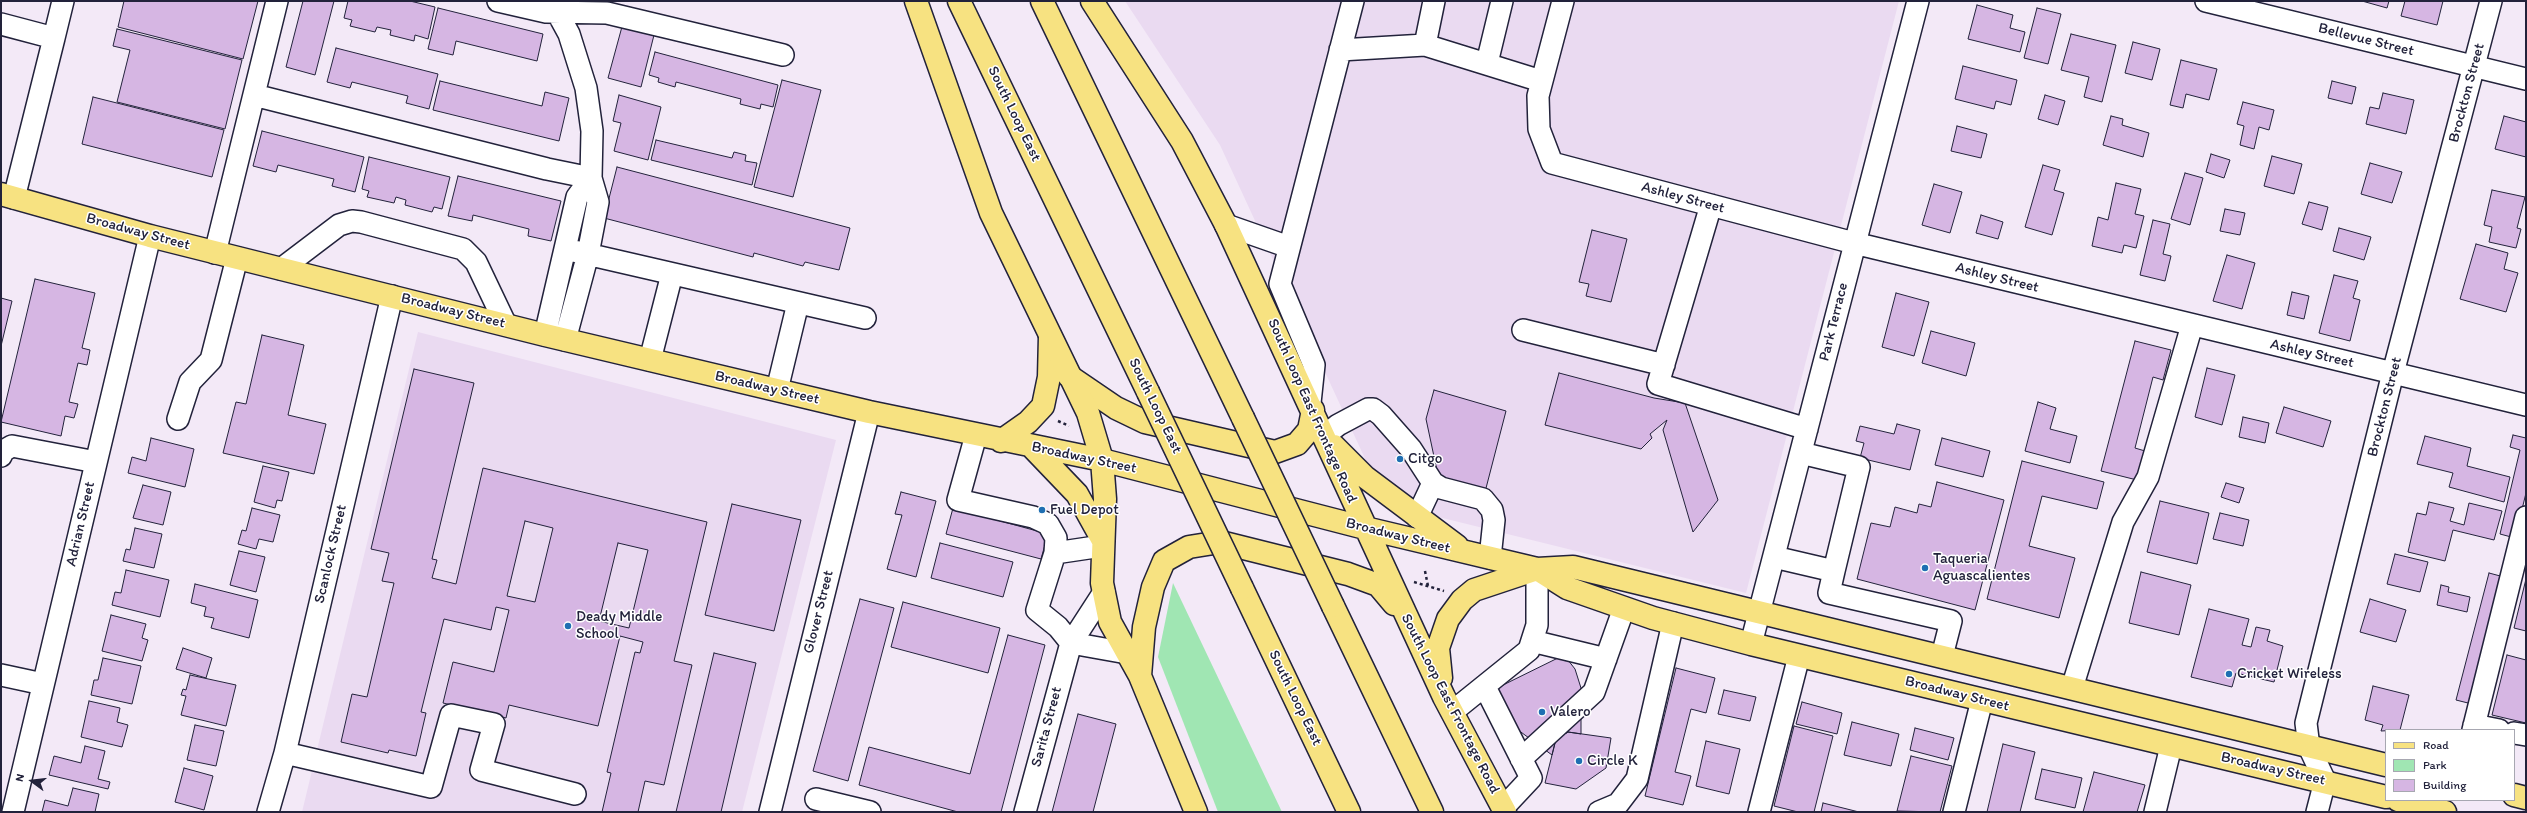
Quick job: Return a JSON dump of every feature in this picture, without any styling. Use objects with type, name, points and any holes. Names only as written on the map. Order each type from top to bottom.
[{"type":"main road","points":[[916,1],[991,213],[1088,413],[1102,460],[1105,499],[1102,543],[1102,583],[1110,622],[1140,676],[1196,812]]},
{"type":"main road","name":"South Loop East","points":[[959,1],[1350,812]]},
{"type":"main road","points":[[1042,1],[1432,812]]},
{"type":"main road","name":"South Loop East Frontage Road","points":[[1092,1],[1182,141],[1226,225],[1311,406],[1410,626],[1448,704],[1504,810]]},
{"type":"main road","name":"Broadway Street","points":[[8,196],[150,236],[555,338],[868,412],[1001,441],[1102,460],[1365,528],[1537,569],[1573,567],[1760,611],[2385,765]]},
{"type":"main road","points":[[1001,441],[1028,422],[1043,406],[1049,377],[1050,336]]},
{"type":"main road","points":[[1070,376],[1116,408],[1145,422],[1275,452],[1297,444],[1309,430],[1311,406]]},
{"type":"main road","points":[[1324,436],[1365,477],[1466,552]]},
{"type":"main road","points":[[1032,446],[1077,494],[1102,543]]},
{"type":"main road","points":[[1140,676],[1144,627],[1152,587],[1164,561],[1189,547],[1220,542],[1348,574],[1378,585],[1410,626]]},
{"type":"main road","points":[[1448,704],[1438,648],[1448,619],[1462,600],[1474,590],[1537,569]]},
{"type":"main road","name":"Broadway Street","points":[[1537,569],[1567,588],[1624,608],[1751,644],[2171,746],[2325,781],[2385,797]]},
{"type":"main road","points":[[2515,795],[2526,798]]},
{"type":"main road","points":[[2402,801],[2445,812]]},
{"type":"street","points":[[8,196],[54,38],[63,1]]},
{"type":"street","points":[[216,253],[277,1]]},
{"type":"street","points":[[498,1],[546,12],[554,7],[607,13],[783,55]]},
{"type":"street","points":[[1311,406],[1314,365],[1280,284],[1288,248],[1353,1]]},
{"type":"street","points":[[1424,45],[1434,1]]},
{"type":"street","points":[[1487,63],[1502,1]]},
{"type":"street","points":[[1340,50],[1424,45],[1542,81],[1563,1]]},
{"type":"street","name":"Park Terrace","points":[[1751,644],[1918,1]]},
{"type":"street","name":"Bellevue Street","points":[[2206,1],[2526,79]]},
{"type":"street","name":"Brockton Street","points":[[2325,781],[2309,747],[2306,723],[2393,373],[2491,1]]},
{"type":"street","points":[[554,7],[569,34],[586,88],[592,131],[591,178],[598,202],[588,254],[555,338]]},
{"type":"street","points":[[1,24],[54,38]]},
{"type":"street","name":"Ashley Street","points":[[1542,81],[1538,96],[1539,129],[1552,163],[1854,244],[2526,406]]},
{"type":"street","points":[[254,95],[547,169],[591,178]]},
{"type":"street","points":[[555,338],[565,249],[577,197],[591,178]]},
{"type":"street","points":[[1711,206],[1658,384],[1807,429]]},
{"type":"street","points":[[281,269],[339,225],[352,220],[361,222],[464,249],[476,262],[506,325]]},
{"type":"street","points":[[1226,225],[1288,248]]},
{"type":"street","name":"Adrian Street","points":[[13,812],[150,236]]},
{"type":"street","points":[[565,249],[865,318]]},
{"type":"street","points":[[178,419],[190,382],[212,360],[237,258]]},
{"type":"street","points":[[650,360],[672,274]]},
{"type":"street","name":"Scanlock Street","points":[[268,812],[285,753],[392,296]]},
{"type":"street","points":[[777,390],[798,303]]},
{"type":"street","points":[[2072,688],[2123,522],[2148,477],[2192,325]]},
{"type":"street","points":[[1523,330],[1664,365]]},
{"type":"street","points":[[1324,436],[1338,425],[1368,409],[1373,409],[1381,415],[1411,449],[1433,483],[1441,488],[1483,499],[1492,510],[1494,520],[1490,558]]},
{"type":"street","name":"Glover Street","points":[[770,812],[868,412]]},
{"type":"street","points":[[976,435],[958,500],[1033,517],[1048,524],[1056,538],[1055,553],[1037,610],[1058,627],[1071,643],[1127,653]]},
{"type":"street","points":[[1,456],[3,451],[12,446],[96,462]]},
{"type":"street","points":[[1801,453],[1859,467],[1829,593],[1951,621],[1942,656]]},
{"type":"street","points":[[1418,517],[1433,483]]},
{"type":"street","points":[[2491,729],[2474,727],[2520,564],[2526,517]]},
{"type":"street","points":[[1055,553],[1102,543]]},
{"type":"street","points":[[1774,557],[1834,571]]},
{"type":"street","points":[[1448,704],[1485,687],[1529,650],[1537,625],[1537,569]]},
{"type":"street","name":"Sarita Street","points":[[1025,812],[1071,643],[1104,592]]},
{"type":"street","points":[[1521,759],[1594,692],[1624,608]]},
{"type":"street","points":[[1599,812],[1618,804],[1637,779],[1674,623]]},
{"type":"street","points":[[1532,641],[1606,659]]},
{"type":"street","points":[[1759,812],[1799,656]]},
{"type":"street","points":[[1,675],[43,684]]},
{"type":"street","points":[[1485,687],[1531,778],[1504,810]]},
{"type":"street","points":[[1954,812],[1982,700]]},
{"type":"street","points":[[285,753],[431,787],[450,715],[494,724],[481,770],[575,794]]},
{"type":"street","points":[[2515,733],[2526,735]]},
{"type":"street","points":[[2155,812],[2171,746]]},
{"type":"street","points":[[2317,812],[2325,781]]},
{"type":"street","points":[[816,799],[870,812]]},
{"type":"path","points":[[1055,420],[1068,424],[1070,430]]},
{"type":"path","points":[[1425,571],[1428,586]]},
{"type":"path","points":[[1410,581],[1447,592]]},
{"type":"shaded area","points":[[1125,1],[1899,1],[1746,593],[1386,504],[1220,145]]},
{"type":"shaded area","name":"Deady Middle School","points":[[418,332],[836,440],[742,812],[302,812]]},
{"type":"green space","points":[[1173,583],[1282,812],[1218,812],[1158,657]]},
{"type":"building","points":[[124,1],[258,1],[243,59],[118,27]]},
{"type":"building","points":[[303,1],[334,1],[315,75],[286,67]]},
{"type":"building","points":[[348,1],[410,1],[435,7],[428,39],[415,35],[414,41],[390,35],[391,30],[377,27],[375,32],[350,26],[352,20],[344,18]]},
{"type":"building","points":[[2362,1],[2389,1],[2387,8]]},
{"type":"building","points":[[2405,1],[2443,1],[2437,25],[2401,16]]},
{"type":"building","points":[[1977,5],[2013,15],[2010,28],[2025,32],[2020,52],[1968,39]]},
{"type":"building","points":[[438,8],[543,34],[537,61],[456,41],[453,55],[428,49]]},
{"type":"building","points":[[2037,8],[2061,14],[2048,64],[2024,58]]},
{"type":"building","points":[[623,23],[655,31],[641,87],[608,78]]},
{"type":"building","points":[[117,29],[242,60],[225,129],[117,102],[130,50],[113,46]]},
{"type":"building","points":[[2071,34],[2116,45],[2102,102],[2084,97],[2089,77],[2061,70]]},
{"type":"building","points":[[2133,42],[2160,49],[2152,80],[2125,73]]},
{"type":"building","points":[[336,48],[438,74],[429,109],[406,103],[408,96],[352,82],[350,88],[327,82]]},
{"type":"building","points":[[655,52],[778,85],[773,107],[761,104],[760,109],[740,104],[741,99],[676,82],[675,87],[658,82],[659,78],[649,75]]},
{"type":"building","points":[[2181,60],[2217,69],[2209,100],[2186,94],[2183,108],[2170,105]]},
{"type":"building","points":[[1963,66],[2017,80],[2011,105],[1996,101],[1994,109],[1955,99]]},
{"type":"building","points":[[782,80],[821,90],[793,197],[754,187]]},
{"type":"building","points":[[440,81],[542,106],[545,92],[569,98],[559,141],[433,110]]},
{"type":"building","points":[[2332,81],[2356,87],[2352,104],[2328,98]]},
{"type":"building","points":[[2383,93],[2414,100],[2406,134],[2366,124],[2370,107],[2379,109]]},
{"type":"building","points":[[619,95],[661,107],[648,160],[614,151],[621,123],[613,121]]},
{"type":"building","points":[[2045,95],[2065,101],[2058,125],[2038,119]]},
{"type":"building","points":[[93,97],[224,130],[212,177],[82,144]]},
{"type":"building","points":[[2243,102],[2274,110],[2269,130],[2259,127],[2254,149],[2240,145],[2244,126],[2237,124]]},
{"type":"building","points":[[2111,116],[2123,119],[2122,125],[2149,133],[2143,157],[2103,145]]},
{"type":"building","points":[[2504,116],[2526,122],[2526,157],[2495,149]]},
{"type":"building","points":[[1957,126],[1987,134],[1981,158],[1951,151]]},
{"type":"building","points":[[262,131],[364,157],[355,192],[332,186],[334,179],[278,165],[276,172],[253,166]]},
{"type":"building","points":[[656,140],[732,158],[734,152],[746,155],[745,161],[757,163],[752,185],[651,160]]},
{"type":"building","points":[[2211,154],[2230,160],[2224,178],[2206,172]]},
{"type":"building","points":[[2272,156],[2302,164],[2294,194],[2264,186]]},
{"type":"building","points":[[369,157],[450,177],[442,209],[434,207],[432,212],[405,205],[406,200],[396,197],[394,203],[367,197],[369,191],[362,189]]},
{"type":"building","points":[[2370,163],[2402,172],[2392,203],[2361,194]]},
{"type":"building","points":[[2043,165],[2060,170],[2054,190],[2064,193],[2052,235],[2025,227]]},
{"type":"building","points":[[617,167],[850,228],[839,270],[805,262],[803,266],[754,253],[753,257],[604,218]]},
{"type":"building","points":[[2185,173],[2203,178],[2190,225],[2171,219]]},
{"type":"building","points":[[458,176],[561,201],[551,241],[528,236],[529,229],[473,215],[472,221],[448,216]]},
{"type":"building","points":[[2116,183],[2141,189],[2135,214],[2144,216],[2136,248],[2124,245],[2122,253],[2092,246],[2098,217],[2108,220]]},
{"type":"building","points":[[1934,184],[1962,192],[1950,233],[1922,225]]},
{"type":"building","points":[[2492,190],[2525,197],[2517,228],[2521,229],[2516,248],[2489,242],[2492,227],[2484,225]]},
{"type":"building","points":[[2309,202],[2328,207],[2322,230],[2302,224]]},
{"type":"building","points":[[2225,209],[2245,213],[2240,235],[2220,231]]},
{"type":"building","points":[[1981,215],[2003,222],[1998,239],[1976,233]]},
{"type":"building","points":[[2153,220],[2170,224],[2163,254],[2171,256],[2165,281],[2140,275]]},
{"type":"building","points":[[2339,228],[2371,237],[2364,260],[2333,251]]},
{"type":"building","points":[[1592,230],[1627,239],[1611,302],[1586,296],[1589,284],[1579,282]]},
{"type":"building","points":[[2476,244],[2508,253],[2504,269],[2518,273],[2506,312],[2460,299]]},
{"type":"building","points":[[2227,255],[2255,263],[2242,309],[2213,301]]},
{"type":"building","points":[[2334,275],[2358,281],[2353,298],[2360,300],[2350,341],[2319,333]]},
{"type":"building","points":[[35,279],[95,293],[82,348],[90,350],[87,365],[78,363],[69,402],[78,404],[74,418],[65,416],[61,436],[1,422]]},
{"type":"building","points":[[2292,292],[2309,296],[2304,319],[2287,315]]},
{"type":"building","points":[[1896,293],[1929,302],[1914,356],[1882,347]]},
{"type":"building","points":[[1,298],[12,301],[1,346]]},
{"type":"building","points":[[1931,331],[1975,343],[1966,376],[1922,363]]},
{"type":"building","points":[[262,335],[304,345],[288,415],[326,424],[314,474],[223,453],[236,402],[246,404]]},
{"type":"building","points":[[2135,341],[2171,350],[2163,380],[2153,377],[2135,448],[2145,451],[2137,480],[2101,471]]},
{"type":"building","points":[[2207,368],[2235,375],[2222,425],[2195,417]]},
{"type":"building","points":[[414,369],[474,383],[432,559],[437,560],[432,578],[456,584],[483,468],[707,522],[674,661],[692,665],[664,785],[645,781],[638,812],[602,812],[611,773],[607,772],[635,652],[640,653],[643,642],[620,636],[598,726],[509,705],[506,718],[443,703],[453,662],[494,672],[509,610],[496,607],[491,630],[444,619],[421,712],[426,713],[416,756],[389,750],[388,753],[341,742],[352,694],[367,697],[394,583],[382,581],[389,553],[371,549]],"holes":[[[525,521],[553,528],[535,602],[507,596]],[[618,543],[648,550],[629,628],[599,621]]]},
{"type":"building","points":[[1559,373],[1654,398],[1685,403],[1718,500],[1693,532],[1663,430],[1667,420],[1650,434],[1652,438],[1641,449],[1545,425]]},
{"type":"building","points":[[1434,390],[1506,411],[1485,492],[1439,480],[1426,419]]},
{"type":"building","points":[[2038,402],[2056,408],[2050,429],[2077,436],[2070,463],[2025,451]]},
{"type":"building","points":[[2284,407],[2331,421],[2323,447],[2276,433]]},
{"type":"building","points":[[2243,417],[2269,423],[2265,443],[2239,437]]},
{"type":"building","points":[[1897,424],[1920,430],[1910,470],[1860,458],[1864,443],[1856,441],[1860,426],[1894,434]]},
{"type":"building","points":[[2513,435],[2526,438],[2526,493],[2515,538],[2500,534],[2520,450],[2510,447]]},
{"type":"building","points":[[2425,436],[2471,448],[2467,466],[2510,477],[2504,502],[2449,487],[2453,473],[2417,464]]},
{"type":"building","points":[[151,438],[194,449],[185,487],[128,473],[132,457],[146,461]]},
{"type":"building","points":[[1942,438],[1990,451],[1983,477],[1935,465]]},
{"type":"building","points":[[2022,461],[2104,482],[2097,509],[2042,496],[2029,546],[2075,558],[2059,618],[1987,599]]},
{"type":"building","points":[[263,466],[289,472],[282,501],[277,500],[275,508],[254,502]]},
{"type":"building","points":[[1937,482],[2004,500],[1975,610],[1857,579],[1871,523],[1890,527],[1895,507],[1917,513],[1919,504],[1931,507]]},
{"type":"building","points":[[2226,483],[2244,488],[2239,503],[2221,497]]},
{"type":"building","points":[[143,485],[171,492],[163,525],[133,518]]},
{"type":"building","points":[[901,492],[936,501],[916,577],[887,569],[902,515],[895,514]]},
{"type":"building","points":[[2160,501],[2209,513],[2197,564],[2147,552]]},
{"type":"building","points":[[2429,502],[2454,508],[2450,521],[2464,525],[2469,503],[2502,511],[2494,540],[2453,530],[2445,561],[2408,552],[2417,513],[2426,515]]},
{"type":"building","points":[[732,504],[801,520],[774,631],[705,615]]},
{"type":"building","points":[[252,508],[280,515],[273,542],[259,539],[256,549],[238,544],[242,530],[246,531]]},
{"type":"building","points":[[953,508],[1048,534],[1041,559],[946,534]]},
{"type":"building","points":[[2220,513],[2249,520],[2243,546],[2213,539]]},
{"type":"building","points":[[135,528],[162,534],[154,568],[123,561],[126,549],[130,550]]},
{"type":"building","points":[[940,543],[1013,562],[1003,597],[931,578]]},
{"type":"building","points":[[239,551],[265,557],[256,592],[230,585]]},
{"type":"building","points":[[2395,554],[2428,562],[2420,592],[2387,584]]},
{"type":"building","points":[[126,570],[169,580],[160,617],[112,605],[115,592],[121,593]]},
{"type":"building","points":[[2141,572],[2191,585],[2179,635],[2129,623]]},
{"type":"building","points":[[2489,573],[2504,577],[2472,704],[2456,700]]},
{"type":"building","points":[[2526,579],[2526,631],[2514,628]]},
{"type":"building","points":[[195,584],[258,600],[249,638],[211,628],[214,618],[204,616],[206,607],[191,603]]},
{"type":"building","points":[[2441,585],[2449,587],[2448,592],[2470,597],[2467,612],[2437,605]]},
{"type":"building","points":[[860,599],[894,608],[848,781],[813,771]]},
{"type":"building","points":[[2370,599],[2406,610],[2396,642],[2360,632]]},
{"type":"building","points":[[903,602],[1000,628],[988,673],[891,647]]},
{"type":"building","points":[[2209,609],[2249,619],[2242,645],[2251,647],[2256,627],[2270,630],[2267,641],[2283,646],[2274,682],[2236,673],[2232,687],[2191,677]]},
{"type":"building","points":[[111,615],[146,624],[142,638],[148,640],[142,661],[102,651]]},
{"type":"building","points":[[1008,635],[1045,645],[1001,812],[958,812],[859,785],[869,747],[970,774]]},
{"type":"building","points":[[183,648],[212,658],[206,678],[176,669]]},
{"type":"building","points":[[714,653],[756,663],[721,812],[676,812]]},
{"type":"building","name":"Valero","points":[[1564,655],[1575,669],[1581,688],[1581,734],[1568,732],[1556,739],[1552,755],[1510,724],[1497,700],[1499,687]]},
{"type":"building","points":[[2507,655],[2526,660],[2526,723],[2492,715]]},
{"type":"building","points":[[103,658],[141,666],[132,704],[91,695],[94,680],[98,680]]},
{"type":"building","points":[[1676,668],[1715,678],[1706,713],[1691,709],[1675,772],[1691,776],[1683,805],[1645,796]]},
{"type":"building","points":[[190,675],[236,685],[226,726],[181,715],[186,696],[181,695],[183,689],[186,690]]},
{"type":"building","points":[[2373,686],[2409,695],[2400,729],[2385,729],[2385,731],[2381,731],[2383,725],[2365,720]]},
{"type":"building","points":[[1724,690],[1756,697],[1750,721],[1718,714]]},
{"type":"building","points":[[89,701],[120,708],[117,722],[128,725],[122,747],[81,737]]},
{"type":"building","points":[[1802,702],[1842,713],[1837,734],[1796,724]]},
{"type":"building","points":[[1078,714],[1116,724],[1093,812],[1052,812]]},
{"type":"building","points":[[1852,722],[1899,734],[1891,766],[1844,755]]},
{"type":"building","points":[[195,725],[224,731],[216,766],[187,760]]},
{"type":"building","points":[[1794,726],[1833,736],[1814,812],[1798,812],[1774,806]]},
{"type":"building","points":[[1915,728],[1954,738],[1948,760],[1910,750]]},
{"type":"building","name":"Circle K","points":[[1568,732],[1611,738],[1606,768],[1576,789],[1545,783],[1556,739]]},
{"type":"building","points":[[1706,741],[1740,749],[1729,794],[1696,786]]},
{"type":"building","points":[[2003,744],[2035,752],[2020,812],[1987,812]]},
{"type":"building","points":[[85,746],[105,751],[98,779],[110,782],[108,789],[49,775],[54,756],[81,763]]},
{"type":"building","points":[[1911,756],[1952,766],[1940,812],[1897,811]]},
{"type":"building","points":[[184,768],[213,776],[204,810],[175,802]]},
{"type":"building","points":[[2042,769],[2082,778],[2075,808],[2035,799]]},
{"type":"building","points":[[2094,772],[2145,785],[2137,812],[2083,812]]},
{"type":"building","points":[[73,788],[99,794],[95,812],[42,812],[45,800],[68,806]]},
{"type":"building","points":[[1823,803],[1859,812],[1821,812]]},
{"type":"place","name":"Citgo","points":[[1400,459]]},
{"type":"place","name":"Fuel Depot","points":[[1042,510]]},
{"type":"place","name":"Taqueria Aguascalientes","points":[[1925,568]]},
{"type":"place","name":"Deady Middle School","points":[[568,626]]},
{"type":"place","name":"Cricket Wireless","points":[[2229,674]]},
{"type":"place","name":"Valero","points":[[1542,712]]},
{"type":"place","name":"Circle K","points":[[1579,761]]}]
